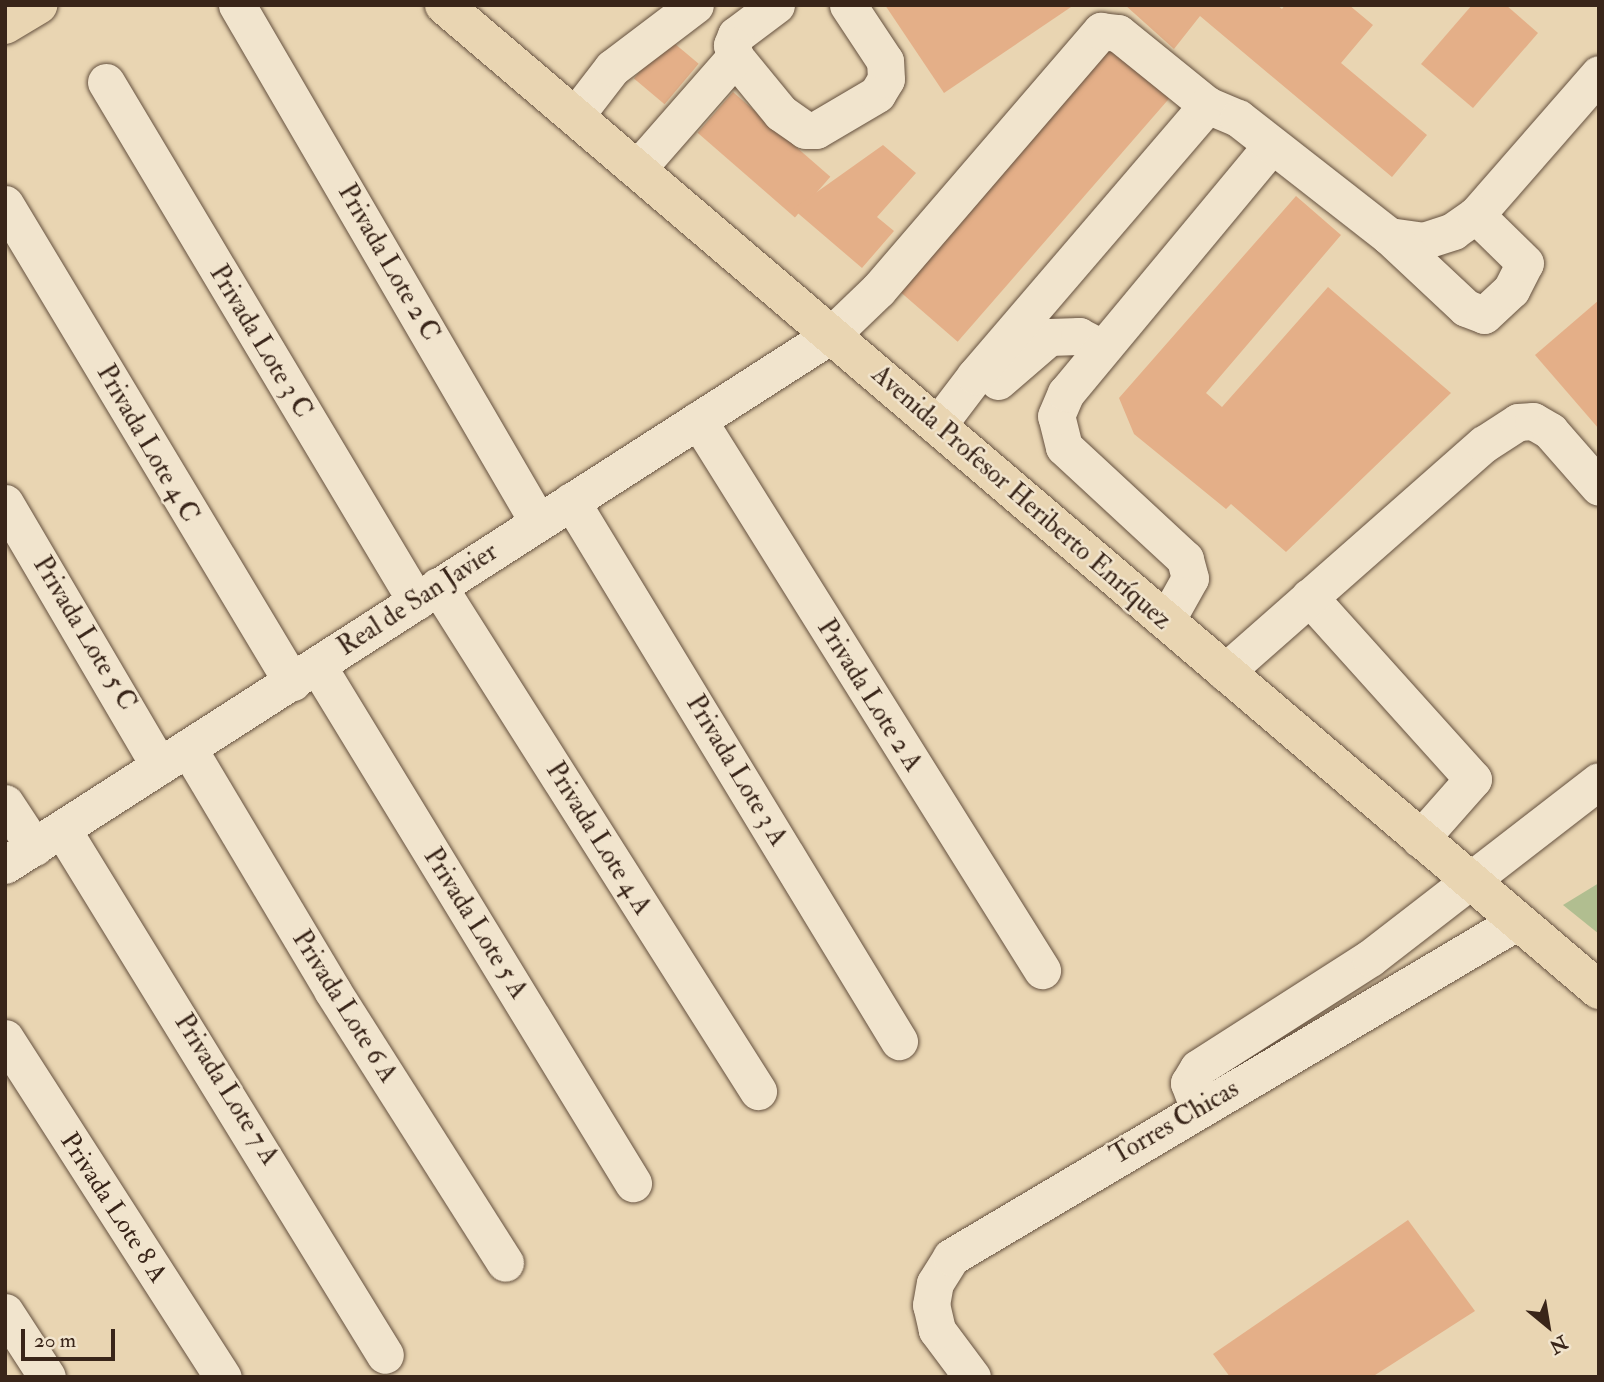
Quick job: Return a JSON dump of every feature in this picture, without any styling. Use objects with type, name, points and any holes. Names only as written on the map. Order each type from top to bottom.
[{"type":"main road","points":[[5,25],[38,5]]},
{"type":"main road","name":"Avenida Profesor Heriberto Enríquez","points":[[444,5],[1599,990]]},
{"type":"street","name":"Privada Lote 2 C","points":[[237,5],[538,522]]},
{"type":"street","points":[[575,116],[603,78],[636,47],[695,5]]},
{"type":"street","points":[[776,5],[736,35],[732,45],[735,57],[792,122],[805,130],[825,128],[877,94],[886,79],[886,61],[848,5]]},
{"type":"street","name":"Real de San Javier","points":[[33,847],[831,335],[877,290],[1094,35],[1101,31],[1118,33],[1207,106],[1228,112],[1389,236],[1466,308],[1484,315],[1511,290],[1525,263],[1476,215]]},
{"type":"street","points":[[636,169],[735,57]]},
{"type":"street","points":[[1389,236],[1423,240],[1453,230],[1476,215],[1599,74]]},
{"type":"street","name":"Privada Lote 3 C","points":[[106,82],[427,594]]},
{"type":"street","points":[[944,432],[975,376],[1207,106]]},
{"type":"street","points":[[1166,621],[1190,579],[1185,559],[1064,447],[1057,434],[1059,405],[1102,348],[1272,145]]},
{"type":"street","name":"Privada Lote 4 C","points":[[5,204],[305,673]]},
{"type":"street","points":[[944,432],[1041,340],[1070,334],[1102,348]]},
{"type":"street","name":"Privada Lote 2 A","points":[[698,420],[1042,970]]},
{"type":"street","points":[[1225,672],[1484,444],[1518,422],[1533,421],[1550,431],[1599,487]]},
{"type":"street","name":"Privada Lote 3 A","points":[[571,501],[899,1041]]},
{"type":"street","name":"Privada Lote 5 C","points":[[5,503],[174,757]]},
{"type":"street","name":"Privada Lote 4 A","points":[[427,594],[758,1091]]},
{"type":"street","points":[[1309,597],[1473,779],[1420,839]]},
{"type":"street","name":"Privada Lote 5 A","points":[[305,673],[633,1183]]},
{"type":"street","name":"Privada Lote 6 A","points":[[174,757],[332,990],[505,1263]]},
{"type":"street","points":[[1199,1109],[1189,1083],[1198,1068],[1370,958],[1599,781]]},
{"type":"street","name":"Privada Lote 7 A","points":[[5,803],[385,1355]]},
{"type":"street","name":"Torres Chicas","points":[[972,1377],[937,1330],[931,1305],[935,1283],[951,1257],[1518,921]]},
{"type":"street","name":"Privada Lote 8 A","points":[[5,1038],[223,1377]]},
{"type":"street","points":[[5,1312],[47,1377]]},
{"type":"green space","points":[[1599,883],[1599,934],[1563,905]]},
{"type":"building","points":[[885,5],[1074,5],[944,93]]},
{"type":"building","points":[[1125,5],[1277,5],[1282,9],[1285,5],[1349,5],[1373,25],[1341,63],[1427,135],[1392,177],[1200,16],[1174,49]]},
{"type":"building","points":[[1472,5],[1506,5],[1538,33],[1473,108],[1421,64]]},
{"type":"building","points":[[668,38],[699,64],[665,104],[634,79]]},
{"type":"building","points":[[1118,40],[1176,91],[958,342],[900,291]]},
{"type":"building","points":[[733,92],[830,177],[795,217],[698,133]]},
{"type":"building","points":[[883,145],[916,173],[877,217],[894,231],[862,268],[793,209]]},
{"type":"building","points":[[1296,196],[1341,235],[1206,393],[1222,407],[1328,287],[1451,393],[1286,552],[1231,504],[1226,509],[1134,434],[1119,398]]},
{"type":"building","points":[[1599,300],[1599,429],[1535,355]]},
{"type":"building","points":[[1408,1220],[1475,1311],[1372,1377],[1230,1377],[1213,1354]]}]
